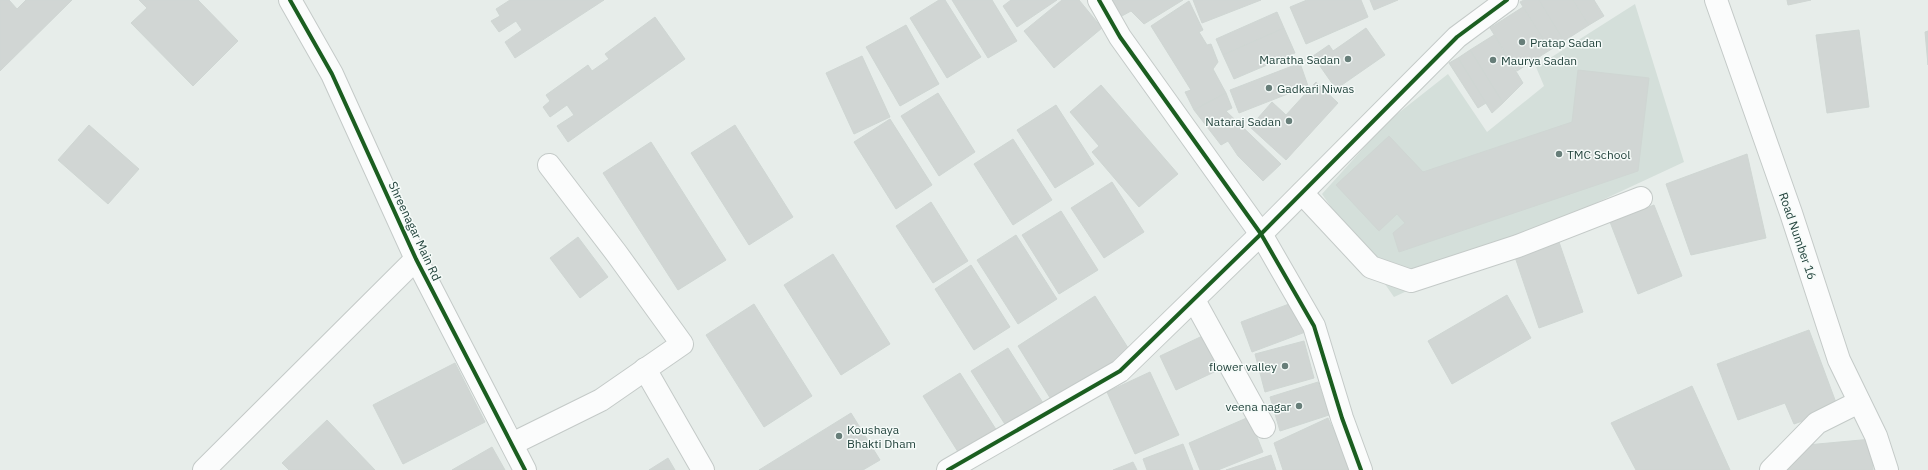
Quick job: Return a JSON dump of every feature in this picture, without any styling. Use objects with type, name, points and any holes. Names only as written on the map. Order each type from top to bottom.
[{"type":"street","name":"Shreenagar Main Rd","points":[[290,0],[332,74],[416,259],[525,470]]},
{"type":"street","points":[[1099,0],[1120,38],[1262,234],[1314,326],[1342,418],[1360,470]]},
{"type":"street","points":[[948,470],[1120,371],[1262,234],[1457,37],[1507,0]]},
{"type":"street","name":"Road Number 16","points":[[1716,0],[1791,213],[1839,360],[1876,436],[1887,470]]},
{"type":"street","points":[[512,444],[601,400],[682,344],[617,254],[549,165]]},
{"type":"street","points":[[1302,193],[1371,267],[1411,281],[1518,246],[1641,198]]},
{"type":"street","points":[[204,470],[416,259]]},
{"type":"street","points":[[1194,300],[1264,427]]},
{"type":"street","points":[[646,369],[703,470]]},
{"type":"street","points":[[1770,470],[1817,423],[1859,402]]},
{"type":"shaded area","points":[[1635,4],[1684,162],[1394,297],[1322,194],[1387,122],[1448,74],[1487,132],[1544,86],[1536,67]]},
{"type":"building","points":[[0,0],[9,0],[17,9],[26,0],[72,0],[0,71]]},
{"type":"building","points":[[139,0],[198,0],[238,41],[193,86],[131,23],[147,8]]},
{"type":"building","points":[[510,0],[604,0],[515,58],[505,42],[522,30],[516,21],[499,32],[491,21],[500,16],[496,9]]},
{"type":"building","points":[[939,0],[945,0],[981,57],[947,78],[910,18]]},
{"type":"building","points":[[952,0],[992,0],[1017,41],[988,58]]},
{"type":"building","points":[[1011,0],[1057,0],[1017,27],[1003,6]]},
{"type":"building","points":[[1062,0],[1079,0],[1102,28],[1054,68],[1024,31]]},
{"type":"building","points":[[1109,0],[1183,0],[1144,24],[1131,11],[1120,17]]},
{"type":"building","points":[[1193,0],[1261,0],[1202,23]]},
{"type":"building","points":[[1307,0],[1361,0],[1368,17],[1306,44],[1290,7]]},
{"type":"building","points":[[1370,0],[1398,0],[1374,10]]},
{"type":"building","points":[[1524,0],[1539,0],[1564,41],[1550,50],[1520,2]]},
{"type":"building","points":[[1539,0],[1573,0],[1589,25],[1564,41]]},
{"type":"building","points":[[1573,0],[1594,0],[1604,16],[1589,25]]},
{"type":"building","points":[[1787,0],[1811,0],[1788,5]]},
{"type":"building","points":[[1189,1],[1203,30],[1199,32],[1207,45],[1211,44],[1218,62],[1213,69],[1226,93],[1194,110],[1185,92],[1191,90],[1151,26]]},
{"type":"building","name":"Pratap Sadan","points":[[1523,7],[1550,50],[1517,71],[1490,28]]},
{"type":"building","points":[[1277,12],[1284,28],[1223,55],[1216,39]]},
{"type":"building","points":[[655,17],[685,59],[568,142],[557,126],[574,115],[567,105],[550,117],[543,107],[550,101],[546,95],[588,65],[592,71],[609,59],[605,54]]},
{"type":"building","points":[[906,25],[939,84],[900,106],[866,47]]},
{"type":"building","name":"Gadkari Niwas","points":[[1284,28],[1295,53],[1234,79],[1223,55]]},
{"type":"building","name":"Maratha Sadan","points":[[1366,28],[1385,55],[1336,89],[1313,56],[1329,45],[1333,51]]},
{"type":"building","points":[[1859,30],[1869,107],[1827,113],[1816,35]]},
{"type":"building","points":[[1928,31],[1928,65],[1925,32]]},
{"type":"building","name":"Maurya Sadan","points":[[1494,35],[1523,83],[1503,103],[1470,50]]},
{"type":"building","points":[[1470,50],[1503,103],[1492,113],[1458,58]]},
{"type":"building","points":[[862,56],[890,117],[854,134],[826,73]]},
{"type":"building","points":[[1458,58],[1486,103],[1478,108],[1449,63]]},
{"type":"building","name":"Gadkari Niwas","points":[[1300,63],[1308,86],[1239,113],[1230,90]]},
{"type":"building","name":"TMC School","points":[[1578,70],[1649,78],[1638,171],[1399,252],[1393,233],[1405,223],[1397,214],[1379,231],[1336,185],[1389,136],[1423,172],[1572,122]]},
{"type":"building","name":"Nataraj Sadan","points":[[1316,82],[1338,103],[1286,160],[1250,127],[1272,102],[1286,115]]},
{"type":"building","points":[[1101,85],[1178,174],[1139,207],[1092,152],[1099,146],[1070,112]]},
{"type":"building","points":[[938,93],[975,152],[939,176],[901,116]]},
{"type":"building","name":"Nataraj Sadan","points":[[1226,93],[1232,108],[1226,111],[1281,164],[1263,181],[1238,156],[1228,141],[1221,145],[1194,110]]},
{"type":"building","points":[[1056,105],[1094,164],[1055,188],[1017,130]]},
{"type":"building","points":[[890,119],[932,185],[896,209],[854,142]]},
{"type":"building","points":[[89,125],[139,169],[108,204],[58,160]]},
{"type":"building","points":[[735,125],[793,217],[749,245],[691,153]]},
{"type":"building","points":[[1013,139],[1052,200],[1013,225],[974,164]]},
{"type":"building","points":[[651,142],[726,260],[678,290],[603,173]]},
{"type":"building","points":[[1747,154],[1766,238],[1691,255],[1666,184]]},
{"type":"building","points":[[1112,182],[1144,232],[1104,258],[1071,208]]},
{"type":"building","points":[[931,202],[968,261],[933,283],[896,226]]},
{"type":"building","points":[[1654,205],[1682,276],[1638,294],[1610,222]]},
{"type":"building","points":[[1061,211],[1098,270],[1059,294],[1022,235]]},
{"type":"building","points":[[1016,235],[1057,299],[1018,324],[977,260]]},
{"type":"building","points":[[578,237],[608,277],[580,298],[550,258]]},
{"type":"building","points":[[1559,242],[1583,312],[1539,328],[1515,257]]},
{"type":"building","points":[[833,254],[890,344],[841,375],[784,285]]},
{"type":"building","points":[[971,265],[1010,327],[974,350],[935,289]]},
{"type":"building","points":[[1507,295],[1531,338],[1452,384],[1428,341]]},
{"type":"building","points":[[1095,296],[1130,351],[1052,401],[1018,346]]},
{"type":"building","points":[[1297,301],[1308,331],[1252,352],[1241,322]]},
{"type":"building","points":[[754,304],[812,396],[764,427],[706,335]]},
{"type":"building","points":[[1809,330],[1838,408],[1794,424],[1785,403],[1738,420],[1717,364]]},
{"type":"building","points":[[1213,331],[1229,365],[1176,390],[1160,356]]},
{"type":"building","name":"flower valley","points":[[1304,341],[1314,378],[1265,392],[1255,354]]},
{"type":"building","points":[[1008,348],[1045,406],[1008,429],[971,371]]},
{"type":"building","points":[[455,363],[485,422],[403,464],[373,405]]},
{"type":"building","points":[[1150,372],[1179,435],[1135,454],[1107,392]]},
{"type":"building","points":[[960,373],[997,431],[960,455],[923,396]]},
{"type":"building","name":"veena nagar","points":[[1318,382],[1329,415],[1280,431],[1270,397]]},
{"type":"building","points":[[1692,386],[1730,470],[1636,470],[1611,423]]},
{"type":"building","name":"Koushaya Bhakti Dham","points":[[851,413],[880,460],[863,470],[759,470]]},
{"type":"building","points":[[1249,417],[1263,452],[1218,470],[1200,470],[1189,443]]},
{"type":"building","points":[[1328,418],[1352,470],[1283,470],[1274,443]]},
{"type":"building","points":[[327,420],[375,470],[289,470],[282,463]]},
{"type":"building","points":[[1872,439],[1873,470],[1783,470],[1807,445]]},
{"type":"building","points":[[1183,444],[1193,470],[1147,470],[1143,459]]},
{"type":"building","points":[[492,447],[505,470],[452,470]]},
{"type":"building","points":[[1271,455],[1276,470],[1226,470]]},
{"type":"building","points":[[668,458],[675,470],[649,470]]},
{"type":"building","points":[[1133,462],[1137,470],[1113,470]]},
{"type":"cycle path","points":[[290,0],[332,74],[416,259],[525,470]]},
{"type":"cycle path","points":[[1099,0],[1120,37],[1261,234],[1314,326],[1342,418],[1361,470]]},
{"type":"cycle path","points":[[948,470],[1120,371],[1261,234],[1457,37],[1507,0]]},
{"type":"place","name":"Pratap Sadan","points":[[1522,42]]},
{"type":"place","name":"Maratha Sadan","points":[[1348,59]]},
{"type":"place","name":"Maurya Sadan","points":[[1493,60]]},
{"type":"place","name":"Gadkari Niwas","points":[[1269,88]]},
{"type":"place","name":"Nataraj Sadan","points":[[1289,121]]},
{"type":"place","name":"TMC School","points":[[1559,154]]},
{"type":"place","name":"flower valley","points":[[1285,366]]},
{"type":"place","name":"veena nagar","points":[[1299,406]]},
{"type":"place","name":"Koushaya Bhakti Dham","points":[[839,436]]}]
